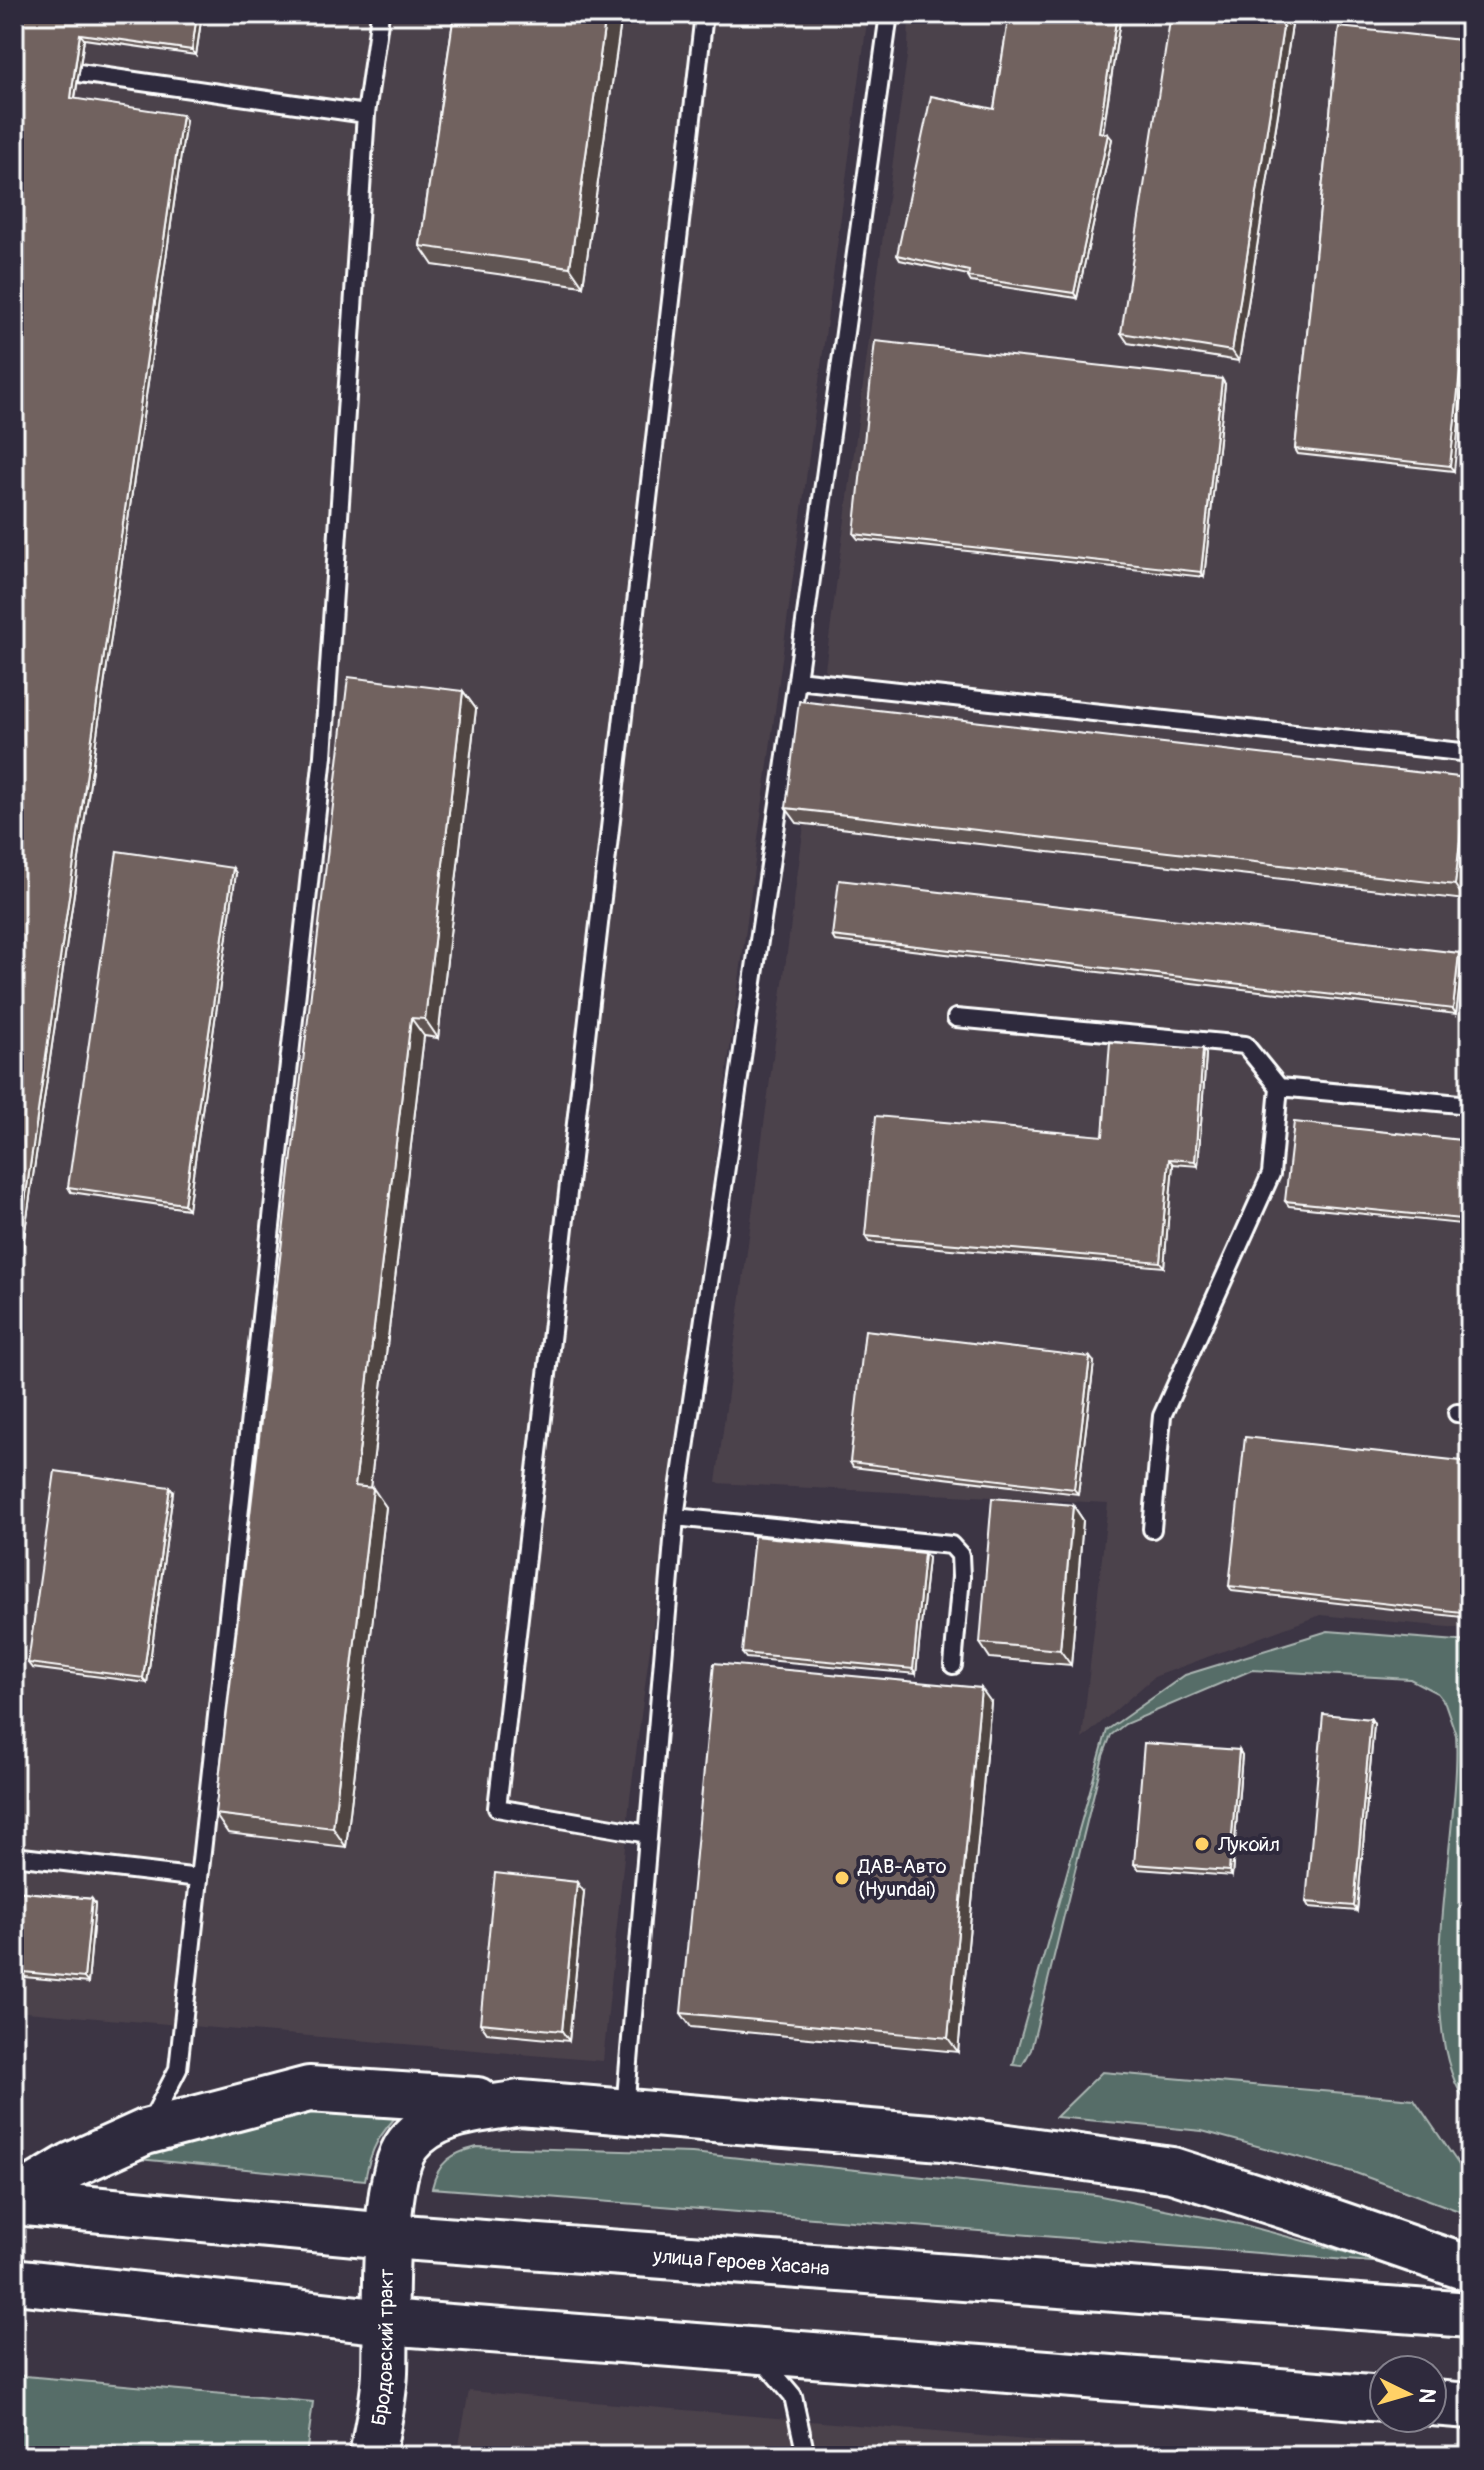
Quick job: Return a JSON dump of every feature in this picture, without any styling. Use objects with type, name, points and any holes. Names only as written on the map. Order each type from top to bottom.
[{"type":"main road","points":[[14,2201],[72,2165],[145,2132],[309,2089],[942,2138],[1172,2170],[1470,2269]]},
{"type":"main road","name":"Бродовский тракт","points":[[372,2456],[385,2376],[393,2178],[407,2145],[432,2123],[461,2113],[520,2103]]},
{"type":"main road","name":"улица Героев Хасана","points":[[14,2201],[389,2236],[1470,2315]]},
{"type":"main road","points":[[14,2281],[386,2322],[1368,2398]]},
{"type":"lane","points":[[145,2132],[178,2069],[323,756],[366,114],[380,14]]},
{"type":"lane","points":[[648,1834],[497,1808],[704,14]]},
{"type":"lane","points":[[625,2112],[675,1517],[797,680],[889,14]]},
{"type":"lane","points":[[79,73],[366,114]]},
{"type":"lane","points":[[797,680],[1470,753]]},
{"type":"lane","points":[[956,1018],[1245,1045],[1279,1087],[1271,1174],[1162,1416],[1152,1529]]},
{"type":"lane","points":[[1279,1087],[1470,1105]]},
{"type":"lane","points":[[675,1517],[951,1545],[960,1555],[961,1577],[953,1665]]},
{"type":"lane","points":[[14,1856],[199,1878]]},
{"type":"lane","points":[[669,2344],[766,2364],[793,2396],[802,2450]]},
{"type":"shaded area","points":[[14,14],[868,14],[630,1798],[603,2061],[14,2011]]},
{"type":"shaded area","points":[[909,14],[1470,14],[1470,1629],[1320,1615],[1154,1677],[1082,1739],[1108,1503],[716,1483],[908,49]]},
{"type":"shaded area","points":[[469,2391],[1211,2456],[457,2456]]},
{"type":"green space","points":[[1328,1631],[1470,1642],[1470,2107],[1452,2073],[1442,2030],[1439,1981],[1456,1775],[1456,1735],[1445,1703],[1437,1693],[1410,1679],[1252,1670],[1125,1724],[1111,1735],[1103,1756],[1031,2050],[1022,2066],[1013,2065],[1107,1730],[1185,1675]]},
{"type":"green space","points":[[1102,2072],[1414,2099],[1470,2181],[1470,2215],[1353,2172],[1202,2131],[1056,2117]]},
{"type":"green space","points":[[296,2104],[402,2110],[377,2142],[365,2180],[116,2157]]},
{"type":"green space","points":[[477,2147],[692,2153],[1096,2195],[1248,2226],[1385,2263],[432,2188],[438,2171],[447,2160]]},
{"type":"green space","points":[[14,2375],[313,2402],[306,2456],[14,2456]]},
{"type":"building","points":[[14,14],[197,14],[192,50],[80,34],[75,67],[71,98],[182,115],[14,1277]]},
{"type":"building","points":[[454,14],[606,14],[570,267],[420,246]]},
{"type":"building","points":[[1009,14],[1117,14],[1099,132],[1108,134],[1074,293],[968,277],[969,271],[897,255],[931,96],[994,109]]},
{"type":"building","points":[[1171,14],[1285,15],[1232,351],[1121,333]]},
{"type":"building","points":[[1339,27],[1470,41],[1470,277],[1450,466],[1295,449]]},
{"type":"building","points":[[875,341],[1222,379],[1201,572],[854,534]]},
{"type":"building","points":[[348,677],[463,691],[425,1019],[411,1018],[355,1486],[373,1488],[333,1828],[215,1814]]},
{"type":"building","points":[[799,701],[1467,778],[1455,885],[786,808]]},
{"type":"building","points":[[117,851],[233,868],[184,1204],[68,1187]]},
{"type":"building","points":[[839,880],[1459,953],[1453,1009],[832,936]]},
{"type":"building","points":[[1110,1042],[1203,1049],[1195,1161],[1169,1159],[1160,1262],[865,1236],[876,1116],[1103,1136]]},
{"type":"building","points":[[1294,1122],[1470,1141],[1470,1220],[1285,1201]]},
{"type":"building","points":[[865,1330],[1090,1357],[1074,1489],[850,1462]]},
{"type":"building","points":[[1245,1437],[1470,1462],[1470,1613],[1229,1586]]},
{"type":"building","points":[[55,1471],[170,1487],[143,1678],[28,1663]]},
{"type":"building","points":[[992,1498],[1073,1505],[1060,1650],[980,1643]]},
{"type":"building","points":[[754,1536],[924,1553],[913,1669],[742,1653]]},
{"type":"building","points":[[714,1663],[981,1688],[948,2038],[681,2013]]},
{"type":"building","points":[[1323,1714],[1371,1719],[1354,1906],[1306,1902]]},
{"type":"building","points":[[1144,1743],[1239,1750],[1229,1871],[1134,1864]]},
{"type":"building","points":[[495,1873],[577,1882],[562,2031],[480,2023]]},
{"type":"building","points":[[14,1891],[92,1899],[84,1978],[14,1971]]},
{"type":"place","name":"Лукойл","points":[[1202,1844]]},
{"type":"place","name":"ДАВ-Авто (Hyundai)","points":[[842,1878]]}]
